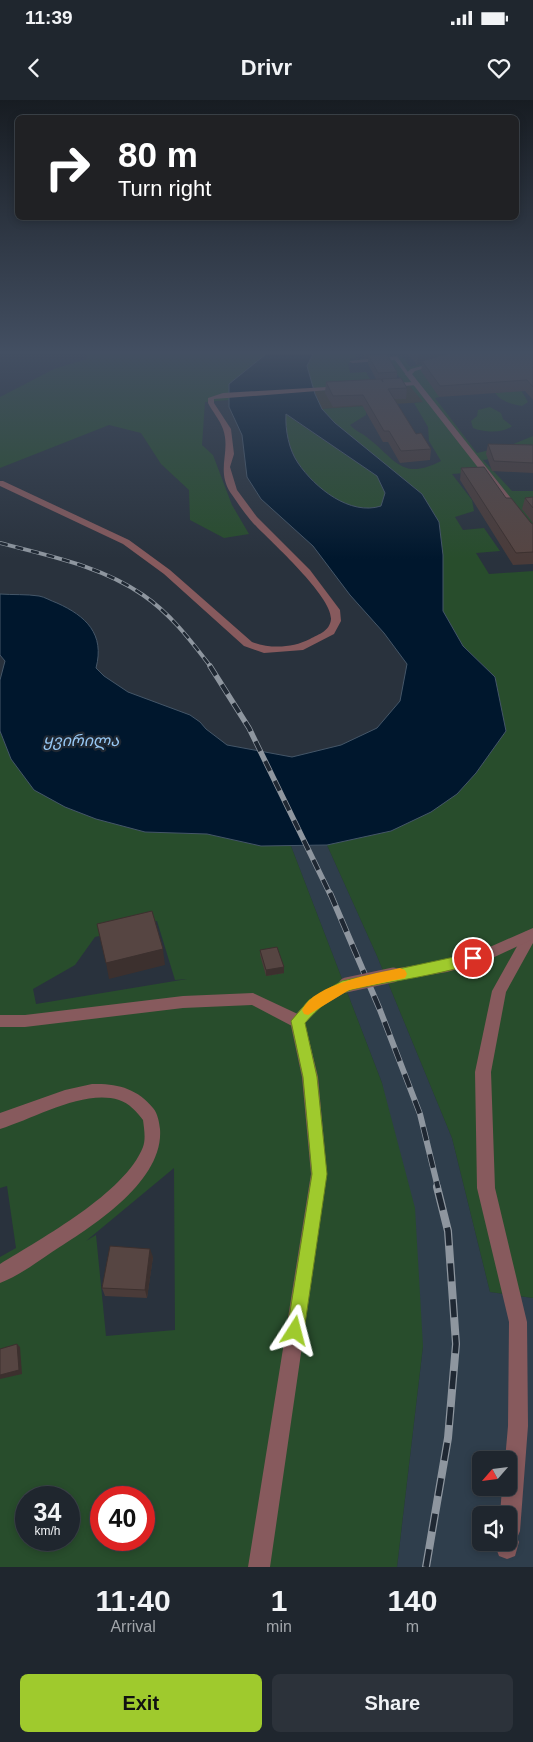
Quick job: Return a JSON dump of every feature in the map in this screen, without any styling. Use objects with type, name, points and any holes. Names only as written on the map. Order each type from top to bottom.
[{"type":"street","points":[[0,483],[126,542],[167,572],[248,644],[264,650],[299,648],[331,632],[336,621],[335,610],[307,572],[254,519],[233,490],[226,467],[230,454],[227,429],[223,422]]},
{"type":"street","points":[[446,422],[533,532]]},
{"type":"street","points":[[298,1021],[314,1004],[346,985],[447,966],[486,955],[532,935]]},
{"type":"street","points":[[511,1506],[518,1426],[518,1322],[486,1188],[483,1072],[499,991],[532,935]]},
{"type":"street","points":[[0,1021],[25,1021],[183,1002],[253,999],[298,1021]]},
{"type":"street","points":[[259,1567],[319,1174],[310,1077],[298,1021]]},
{"type":"street","points":[[0,1121],[18,1117],[72,1096],[106,1091],[134,1097],[151,1118],[152,1145],[140,1168],[116,1194],[64,1235],[0,1274]]},
{"type":"shaded area","points":[[327,845],[377,956],[452,1138],[490,1292],[533,1298],[533,1567],[397,1567],[423,1346],[382,1083],[291,846]]},
{"type":"green space","points":[[0,422],[204,422],[202,445],[213,455],[232,505],[249,534],[224,538],[190,520],[189,490],[161,464],[141,433],[109,425],[0,468]]},
{"type":"green space","points":[[286,422],[298,422],[377,476],[385,493],[381,506],[357,507],[334,498],[323,490],[298,462],[292,451]]},
{"type":"green space","points":[[334,422],[354,422],[350,425],[393,460],[408,468],[417,469],[428,467],[441,461],[429,441],[428,427],[425,422],[454,422],[477,453],[511,445],[533,436],[533,453],[483,460],[512,491],[533,491],[533,545],[477,472],[452,474],[472,500],[474,511],[455,517],[463,530],[484,528],[500,551],[476,553],[489,574],[533,571],[533,1298],[490,1292],[452,1138],[377,956],[327,845],[391,831],[457,794],[476,773],[506,731],[495,677],[463,646],[443,611],[443,555],[439,522],[422,494]]},
{"type":"green space","points":[[471,422],[507,422],[512,426],[508,429],[493,432],[473,428]]},
{"type":"green space","points":[[0,731],[11,759],[65,807],[96,819],[145,832],[207,834],[261,846],[291,846],[382,1083],[415,1208],[423,1346],[397,1567],[0,1567],[0,1257],[16,1248],[7,1186],[0,1188]],"holes":[[[157,921],[175,980],[187,979],[36,1004],[33,989],[75,965],[95,937]],[[174,1168],[175,1330],[106,1336],[96,1235],[86,1241]]]},
{"type":"water","name":"ყვირილა","points":[[236,422],[286,422],[288,440],[292,452],[298,463],[314,482],[334,498],[357,507],[381,506],[385,493],[377,476],[298,422],[334,422],[422,494],[439,522],[443,555],[443,611],[463,646],[495,677],[506,731],[476,773],[457,794],[431,812],[391,831],[327,845],[261,846],[207,834],[145,832],[96,819],[65,807],[34,790],[11,759],[0,731],[0,680],[5,661],[0,655],[0,594],[41,597],[77,614],[91,628],[95,636],[98,645],[96,668],[104,676],[128,692],[190,715],[227,745],[292,757],[341,745],[377,728],[400,701],[407,664],[384,633],[350,595],[313,546],[261,499],[247,477],[242,435]]},
{"type":"building","points":[[379,422],[409,422],[416,434],[421,433],[431,449],[401,451],[389,431],[384,431]]},
{"type":"building","points":[[488,444],[533,445],[533,463],[494,461]]},
{"type":"building","points":[[484,467],[506,498],[511,498],[533,524],[533,552],[516,553],[461,468]]},
{"type":"building","points":[[533,497],[533,508],[525,498]]},
{"type":"building","points":[[152,911],[163,949],[106,963],[97,924]]},
{"type":"building","points":[[277,947],[284,967],[266,970],[260,950]]},
{"type":"building","points":[[110,1246],[150,1249],[145,1290],[102,1288]]},
{"type":"building","points":[[17,1344],[19,1370],[0,1375],[0,1349]]},
{"type":"railway","points":[[0,543],[74,563],[110,576],[127,585],[153,602],[172,619],[211,667]]},
{"type":"railway","points":[[210,666],[249,728],[330,894]]},
{"type":"railway","points":[[330,893],[380,1010],[420,1114],[438,1188]]},
{"type":"railway","points":[[426,1567],[448,1438],[456,1344],[448,1231],[437,1187]]},
{"type":"slow traffic","points":[[308,1010],[314,1004],[346,985],[400,974]]},
{"type":"route","points":[[295,1331],[319,1174],[310,1077],[298,1021],[314,1004],[346,985],[447,966],[473,958]]}]
